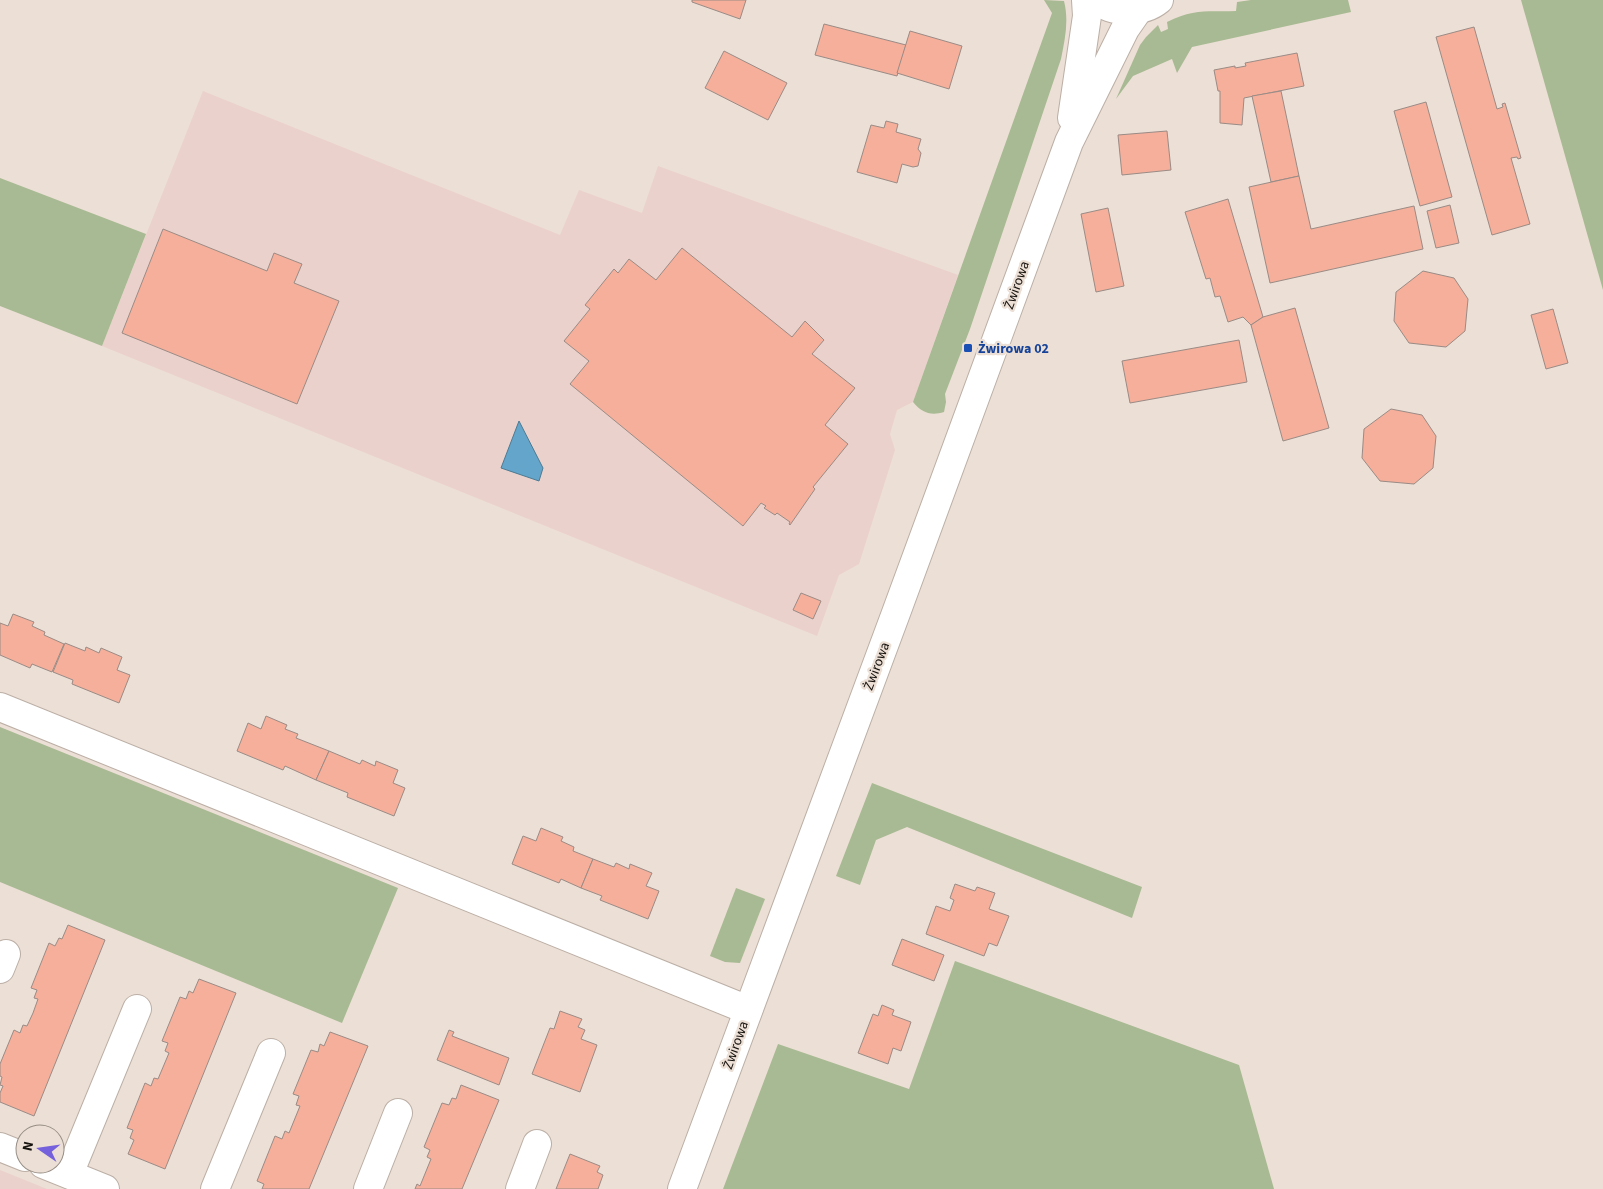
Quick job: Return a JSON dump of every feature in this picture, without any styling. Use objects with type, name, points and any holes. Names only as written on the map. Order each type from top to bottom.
[{"type":"street","name":"Żwirowa","points":[[1069,142],[1087,16],[1086,0]]},
{"type":"street","points":[[1097,0],[1121,10],[1149,5]]},
{"type":"street","name":"Żwirowa","points":[[682,1189],[1069,142],[1125,29],[1149,5]]},
{"type":"street","points":[[0,707],[748,1010]]},
{"type":"street","points":[[69,1174],[137,1008]]},
{"type":"street","points":[[215,1189],[271,1053]]},
{"type":"street","points":[[368,1189],[398,1113]]},
{"type":"street","points":[[520,1189],[537,1144]]},
{"type":"street","points":[[0,1147],[15,1153]]},
{"type":"street","points":[[65,1172],[105,1189]]},
{"type":"shaded area","points":[[203,91],[560,235],[579,190],[642,213],[658,166],[958,275],[913,402],[897,410],[890,434],[895,450],[859,564],[839,575],[817,636],[102,346]]},
{"type":"shaded area","points":[[0,1170],[47,1189],[0,1189]]},
{"type":"green space","points":[[1044,0],[1064,1],[1066,23],[1061,59],[970,329],[945,394],[944,412],[927,413],[913,402],[1052,13]]},
{"type":"green space","points":[[1251,0],[1348,0],[1351,12],[1192,47],[1177,73],[1172,59],[1133,76],[1116,99],[1140,45],[1158,25],[1161,32],[1168,29],[1167,22],[1185,15],[1201,12],[1236,11],[1237,2]]},
{"type":"green space","points":[[1521,0],[1603,0],[1603,290]]},
{"type":"green space","points":[[0,178],[146,234],[102,346],[0,306]]},
{"type":"green space","points":[[0,727],[398,888],[342,1023],[0,882]]},
{"type":"green space","points":[[872,783],[1142,887],[1132,918],[907,827],[876,840],[860,885],[836,876]]},
{"type":"green space","points":[[736,888],[765,899],[740,963],[725,962],[710,956]]},
{"type":"green space","points":[[955,961],[1239,1065],[1274,1189],[723,1189],[778,1044],[909,1089]]},
{"type":"water","points":[[519,421],[543,468],[539,481],[501,468]]},
{"type":"building","points":[[692,0],[746,0],[740,19],[692,2]]},
{"type":"building","points":[[824,24],[906,45],[897,76],[815,55]]},
{"type":"building","points":[[1474,27],[1497,109],[1503,107],[1502,104],[1505,103],[1521,158],[1511,158],[1530,224],[1492,235],[1436,37]]},
{"type":"building","points":[[910,31],[962,46],[949,89],[897,73]]},
{"type":"building","points":[[724,51],[787,83],[768,120],[705,88]]},
{"type":"building","points":[[1297,53],[1304,86],[1244,98],[1242,125],[1220,123],[1220,91],[1218,91],[1214,70],[1246,66],[1245,63]]},
{"type":"building","points":[[1281,91],[1299,176],[1271,182],[1252,96]]},
{"type":"building","points":[[1426,102],[1452,197],[1420,206],[1394,111]]},
{"type":"building","points":[[886,121],[898,124],[896,132],[921,139],[918,149],[921,153],[918,166],[913,167],[902,164],[897,183],[857,172],[871,125],[884,128]]},
{"type":"building","points":[[1167,131],[1171,170],[1122,175],[1118,135]]},
{"type":"building","points":[[1299,176],[1311,229],[1414,206],[1423,249],[1270,283],[1249,187]]},
{"type":"building","points":[[1228,199],[1263,317],[1251,325],[1243,317],[1228,322],[1220,296],[1215,297],[1210,278],[1206,279],[1185,212]]},
{"type":"building","points":[[1450,205],[1459,243],[1436,248],[1427,211]]},
{"type":"building","points":[[1108,208],[1124,286],[1096,292],[1081,214]]},
{"type":"building","points":[[163,229],[267,271],[274,253],[302,264],[294,283],[339,301],[297,404],[122,333]]},
{"type":"building","points":[[682,248],[792,337],[805,321],[824,340],[812,354],[855,388],[825,425],[848,444],[813,487],[815,489],[790,525],[790,522],[777,513],[775,515],[764,508],[766,506],[761,503],[743,526],[570,384],[589,361],[564,341],[590,309],[585,305],[614,269],[618,273],[629,259],[656,280]]},
{"type":"building","points":[[1423,271],[1454,278],[1468,299],[1465,331],[1446,347],[1409,343],[1394,321],[1396,292]]},
{"type":"building","points":[[1295,308],[1329,428],[1283,441],[1251,325],[1263,317]]},
{"type":"building","points":[[1553,309],[1568,363],[1546,369],[1531,315]]},
{"type":"building","points":[[1239,340],[1247,382],[1130,403],[1122,361]]},
{"type":"building","points":[[1391,409],[1422,415],[1436,436],[1433,468],[1414,484],[1380,481],[1362,458],[1364,429]]},
{"type":"building","points":[[801,593],[821,601],[813,619],[793,610]]},
{"type":"building","points":[[13,614],[34,622],[32,626],[45,632],[44,635],[64,644],[52,672],[32,664],[30,668],[0,655],[0,623],[8,626]]},
{"type":"building","points":[[65,643],[85,651],[86,647],[99,653],[101,648],[122,657],[117,670],[130,675],[119,703],[72,684],[73,680],[53,672]]},
{"type":"building","points":[[266,716],[287,725],[285,729],[298,734],[296,738],[329,751],[316,780],[285,766],[283,770],[237,751],[248,723],[261,729]]},
{"type":"building","points":[[329,751],[360,764],[362,760],[375,766],[376,761],[398,770],[393,783],[405,788],[394,816],[347,797],[348,793],[316,780]]},
{"type":"building","points":[[541,828],[563,837],[561,841],[574,847],[573,851],[593,859],[581,888],[561,879],[559,883],[512,864],[523,836],[536,841]]},
{"type":"building","points":[[593,859],[614,867],[616,863],[629,869],[630,864],[652,873],[646,886],[659,891],[648,919],[600,900],[602,896],[581,888]]},
{"type":"building","points":[[955,884],[975,891],[977,887],[995,893],[989,909],[1009,916],[997,946],[989,943],[984,956],[926,934],[936,906],[950,911],[954,900],[950,898]]},
{"type":"building","points":[[68,925],[105,940],[34,1116],[0,1102],[0,1093],[3,1086],[0,1085],[2,1077],[0,1076],[0,1064],[14,1030],[20,1033],[23,1025],[27,1026],[33,1013],[38,999],[34,998],[37,990],[31,988],[49,943],[55,946],[59,938],[62,939]]},
{"type":"building","points":[[902,939],[944,955],[934,981],[892,965]]},
{"type":"building","points":[[199,979],[236,993],[165,1169],[128,1154],[134,1140],[130,1138],[133,1130],[127,1128],[145,1083],[151,1086],[154,1078],[158,1079],[169,1053],[165,1051],[168,1043],[162,1041],[180,997],[186,999],[189,991],[193,993]]},
{"type":"building","points":[[882,1005],[894,1010],[892,1015],[911,1022],[901,1051],[893,1048],[888,1064],[858,1053],[873,1014],[878,1016]]},
{"type":"building","points":[[560,1011],[582,1019],[578,1027],[585,1030],[581,1039],[597,1045],[580,1092],[532,1074],[550,1028],[554,1029]]},
{"type":"building","points":[[449,1030],[454,1032],[452,1036],[509,1058],[499,1085],[437,1060]]},
{"type":"building","points":[[330,1032],[368,1046],[309,1189],[262,1189],[264,1184],[257,1181],[275,1136],[282,1139],[285,1131],[289,1133],[300,1106],[296,1105],[299,1096],[293,1094],[311,1050],[318,1052],[320,1044],[324,1046]]},
{"type":"building","points":[[461,1085],[499,1100],[462,1189],[415,1189],[417,1184],[420,1186],[431,1159],[427,1157],[430,1150],[424,1147],[442,1103],[449,1105],[452,1098],[456,1099]]},
{"type":"building","points":[[570,1154],[600,1166],[597,1172],[603,1175],[598,1189],[556,1189]]},
{"type":"place","name":"Żwirowa 02","points":[[968,348]]}]
